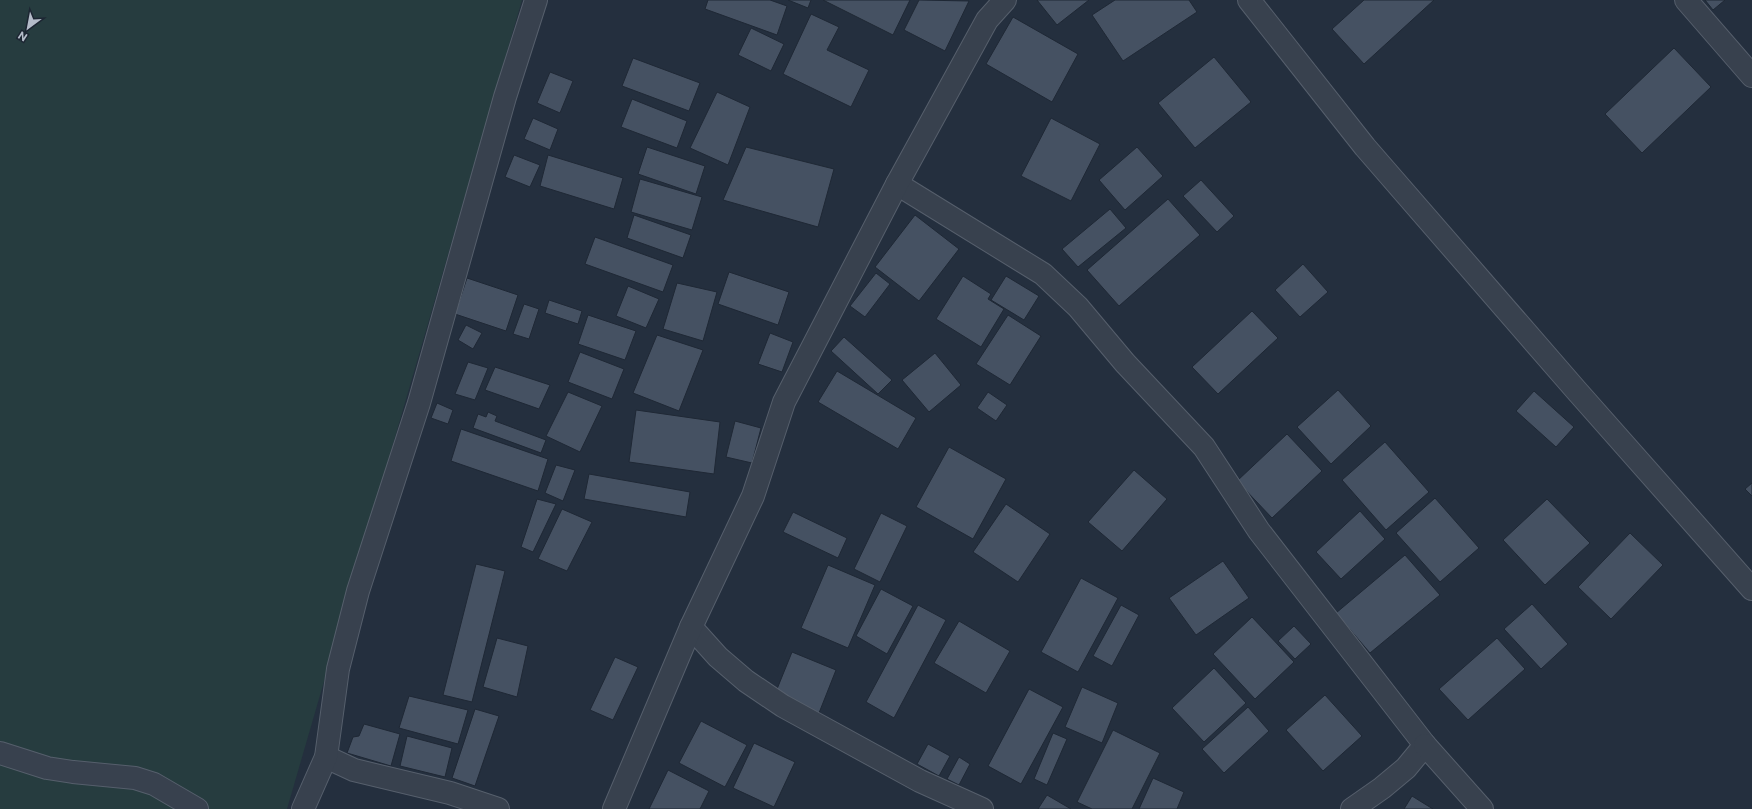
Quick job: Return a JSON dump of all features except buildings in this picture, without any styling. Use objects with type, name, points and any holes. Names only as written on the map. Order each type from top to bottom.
[{"type":"street","points":[[303,809],[326,758],[338,669],[358,591],[419,403],[505,97],[536,0]]},
{"type":"street","points":[[614,809],[690,627],[753,496],[784,402],[897,184],[987,20],[1005,0]]},
{"type":"street","points":[[1249,0],[1365,147],[1576,390],[1752,589]]},
{"type":"street","points":[[1686,0],[1752,76]]},
{"type":"street","points":[[897,184],[1042,274],[1078,308],[1125,362],[1204,447],[1259,531],[1425,745],[1482,809]]},
{"type":"street","points":[[690,627],[718,657],[746,681],[783,706],[920,781],[982,809]]},
{"type":"street","points":[[1352,809],[1382,788],[1406,768],[1425,745]]},
{"type":"street","points":[[0,753],[47,768],[135,778],[154,784],[197,809]]},
{"type":"street","points":[[326,758],[354,770],[450,793],[498,809]]},
{"type":"green space","points":[[0,0],[522,0],[287,809],[0,809]]}]
